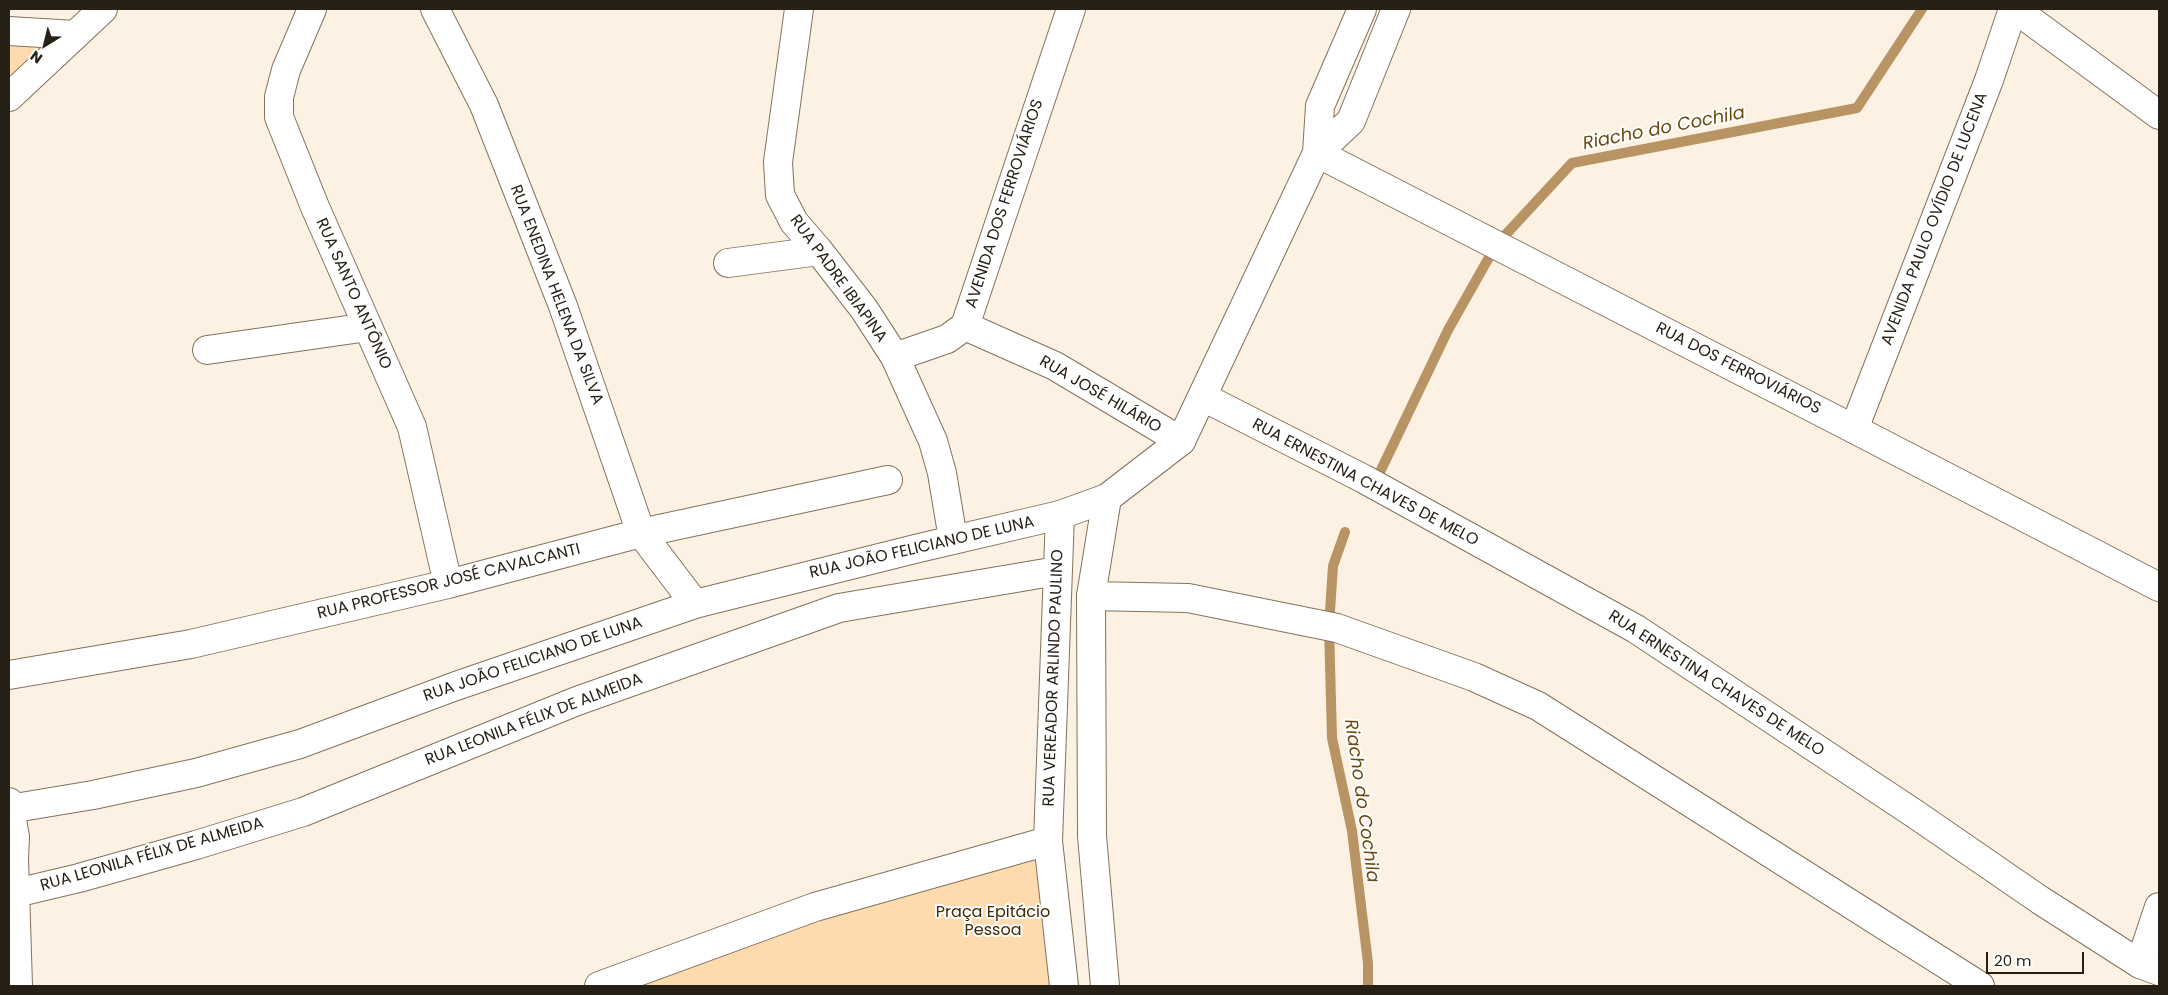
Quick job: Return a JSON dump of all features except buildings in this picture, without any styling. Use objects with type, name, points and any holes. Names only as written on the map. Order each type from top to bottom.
[{"type":"street","points":[[9,97],[103,9]]},
{"type":"street","name":"RUA SANTO ANTÔNIO","points":[[312,9],[286,70],[280,97],[279,117],[314,207],[412,427],[448,584]]},
{"type":"street","name":"RUA ENEDINA HELENA DA SILVA","points":[[435,9],[484,105],[564,306],[641,533],[695,604]]},
{"type":"street","name":"RUA PADRE IBIAPINA","points":[[799,9],[778,162],[780,195],[794,222],[820,251],[864,309],[895,356],[933,441],[942,473],[953,539]]},
{"type":"street","name":"AVENIDA DOS FERROVIÁRIOS","points":[[895,356],[947,339],[964,326],[1071,9]]},
{"type":"street","points":[[1181,441],[1317,152],[1320,106],[1362,9]]},
{"type":"street","points":[[1317,152],[1351,121],[1396,9]]},
{"type":"street","points":[[2014,9],[2159,115]]},
{"type":"street","name":"AVENIDA PAULO OVÍDIO DE LUCENA","points":[[1854,429],[2014,9]]},
{"type":"street","points":[[9,31],[75,35]]},
{"type":"street","name":"RUA DOS FERROVIÁRIOS","points":[[1317,152],[2159,587]]},
{"type":"street","points":[[728,262],[820,251]]},
{"type":"street","name":"RUA JOSÉ HILÁRIO","points":[[964,326],[1055,366],[1181,441]]},
{"type":"street","points":[[207,350],[368,327]]},
{"type":"street","name":"RUA ERNESTINA CHAVES DE MELO","points":[[1203,397],[1364,479],[1636,629],[1915,814],[2040,900],[2150,968]]},
{"type":"street","name":"RUA JOÃO FELICIANO DE LUNA","points":[[9,806],[93,795],[196,773],[300,744],[456,686],[695,604],[953,539],[1060,516],[1108,498],[1181,441]]},
{"type":"street","name":"RUA PROFESSOR JOSÉ CAVALCANTI","points":[[9,675],[191,644],[448,584],[641,533],[888,480]]},
{"type":"street","points":[[1105,986],[1092,836],[1091,596],[1108,498]]},
{"type":"street","name":"RUA VEREADOR ARLINDO PAULINO","points":[[1048,841],[1060,516]]},
{"type":"street","name":"RUA LEONILA FÉLIX DE ALMEIDA","points":[[16,893],[80,878],[303,812],[577,701],[840,608],[1058,562]]},
{"type":"street","points":[[1091,596],[1188,598],[1337,628],[1474,677],[1538,706],[1980,986]]},
{"type":"street","points":[[9,806],[15,837],[11,858],[16,893],[18,986]]},
{"type":"street","points":[[1064,986],[1048,841],[1058,824],[1069,818],[1082,820],[1087,825],[1092,836]]},
{"type":"street","points":[[599,986],[815,907],[1048,841]]},
{"type":"street","points":[[2150,968],[2159,907]]},
{"type":"green space","points":[[9,31],[75,35],[9,97]]},
{"type":"green space","name":"Praça Epitácio Pessoa","points":[[1048,841],[1064,986],[599,986]]},
{"type":"waterway","name":"Riacho do Cochila","points":[[1381,470],[1448,330],[1496,245],[1572,163],[1857,108],[1922,9]]},
{"type":"waterway","name":"Riacho do Cochila","points":[[1345,532],[1333,566],[1329,626],[1332,738],[1352,831],[1368,963],[1368,986]]}]
